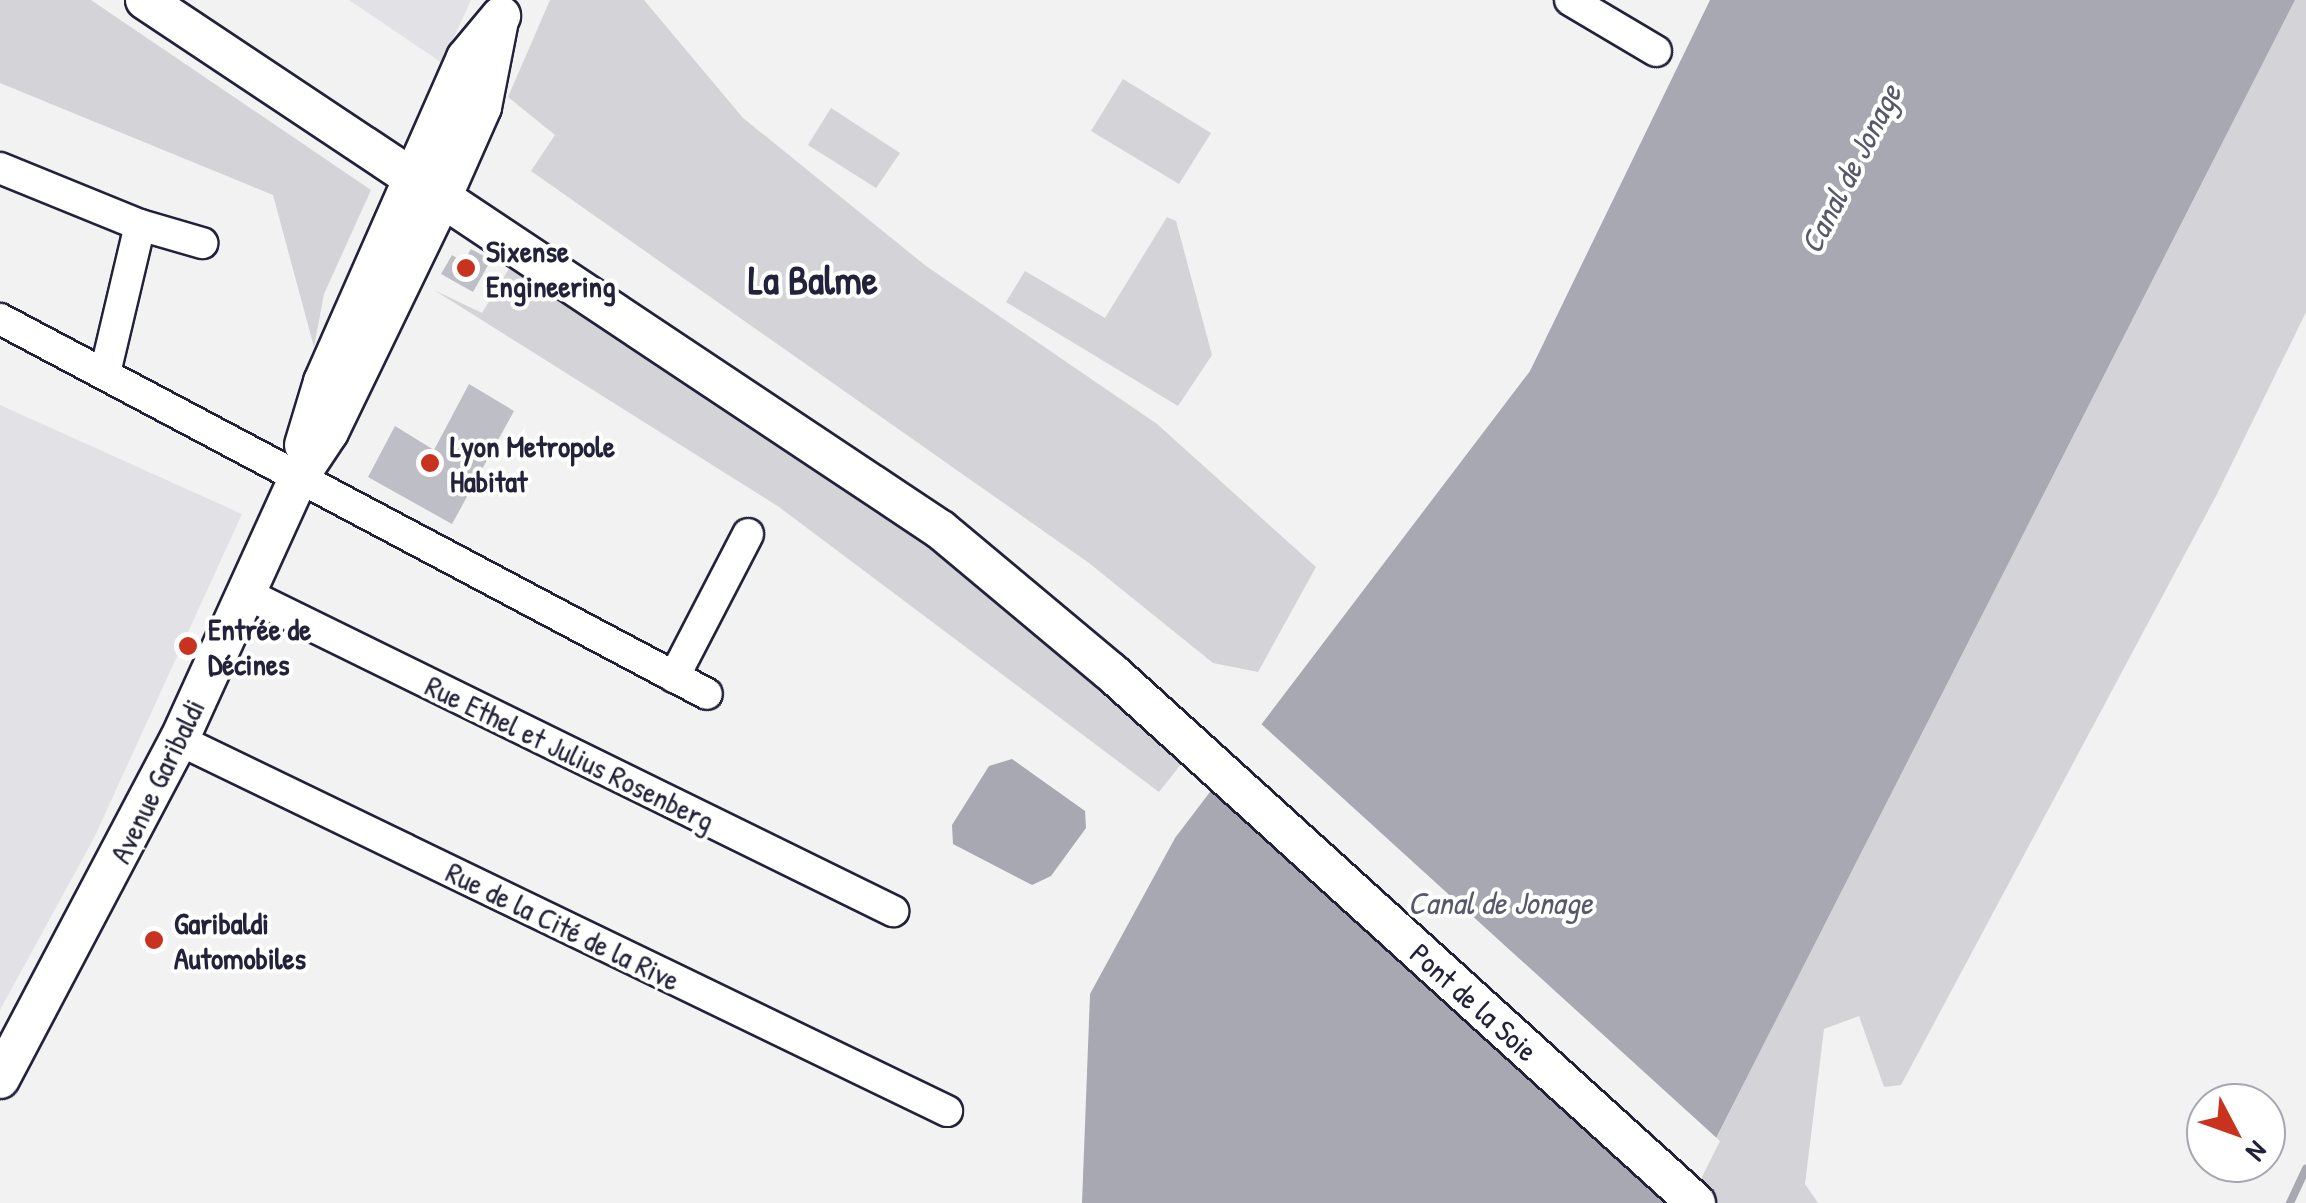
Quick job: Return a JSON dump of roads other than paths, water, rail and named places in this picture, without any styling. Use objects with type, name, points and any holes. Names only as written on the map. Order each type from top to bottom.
[{"type":"main road","name":"Pont de la Soie","points":[[145,0],[427,192],[940,530],[1164,720],[1696,1203]]},
{"type":"main road","name":"Avenue Garibaldi","points":[[0,1079],[179,740],[299,477],[323,382],[427,192],[466,58],[503,10]]},
{"type":"street","points":[[1570,0],[1656,52]]},
{"type":"street","points":[[0,168],[140,225],[202,243]]},
{"type":"street","points":[[105,373],[140,225]]},
{"type":"street","points":[[0,319],[707,694]]},
{"type":"street","points":[[674,676],[748,534]]},
{"type":"street","name":"Rue Ethel et Julius Rosenberg","points":[[247,594],[893,912]]},
{"type":"street","name":"Rue de la Cité de la Rive","points":[[179,740],[946,1111]]},
{"type":"water","name":"Canal de Jonage","points":[[1710,0],[2295,0],[1683,1203],[1082,1203],[1090,994],[1175,838],[1530,371]]},
{"type":"water","points":[[1012,759],[1085,811],[1086,828],[1051,876],[1032,885],[953,844],[952,825],[989,766]]},
{"type":"waterway","points":[[2290,1203],[2306,1169]]},
{"type":"place","name":"Sixense Engineering","points":[[466,268]]},
{"type":"place","name":"Lyon Metropole Habitat","points":[[430,463]]},
{"type":"place","name":"Entrée de Décines","points":[[188,646]]},
{"type":"place","name":"Garibaldi Automobiles","points":[[154,940]]},
{"type":"district","name":"La Balme","points":[[813,279]]}]
